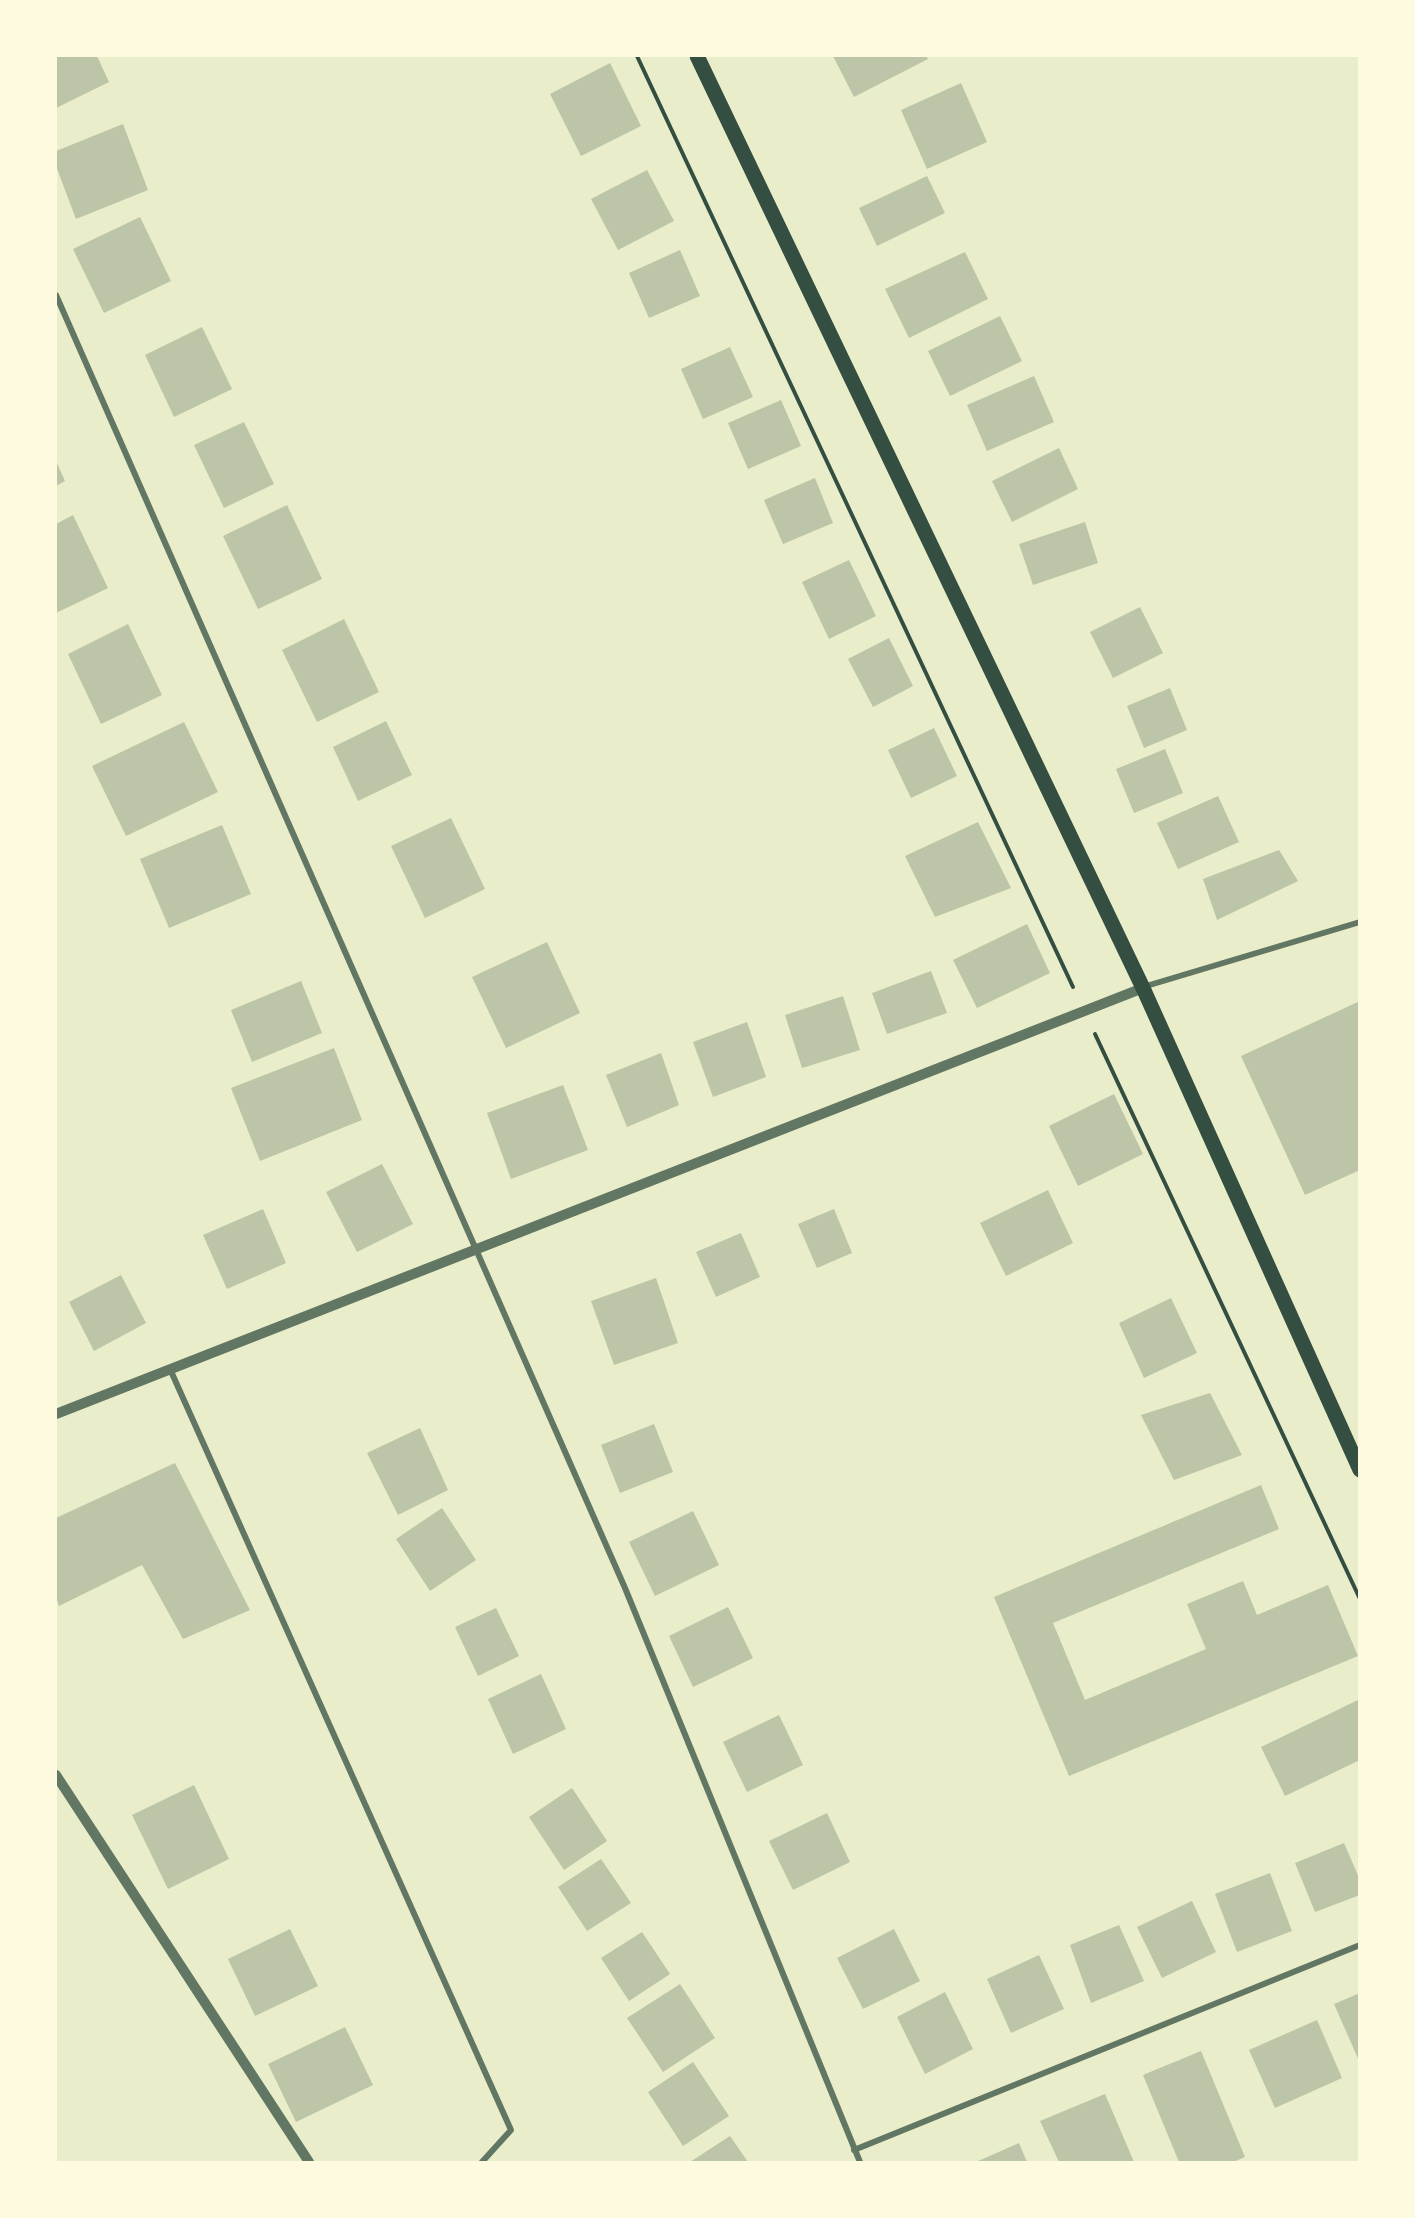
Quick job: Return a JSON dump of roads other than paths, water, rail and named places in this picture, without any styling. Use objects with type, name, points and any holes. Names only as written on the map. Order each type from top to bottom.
[{"type":"main road","points":[[697,56],[1143,988],[1359,1470]]},
{"type":"street","points":[[56,295],[626,1588],[860,2163]]},
{"type":"street","points":[[56,1414],[1143,988],[1359,922]]},
{"type":"street","points":[[170,1369],[510,2130],[482,2163]]},
{"type":"street","points":[[56,1775],[309,2163]]},
{"type":"street","points":[[854,2150],[1359,1945]]}]
